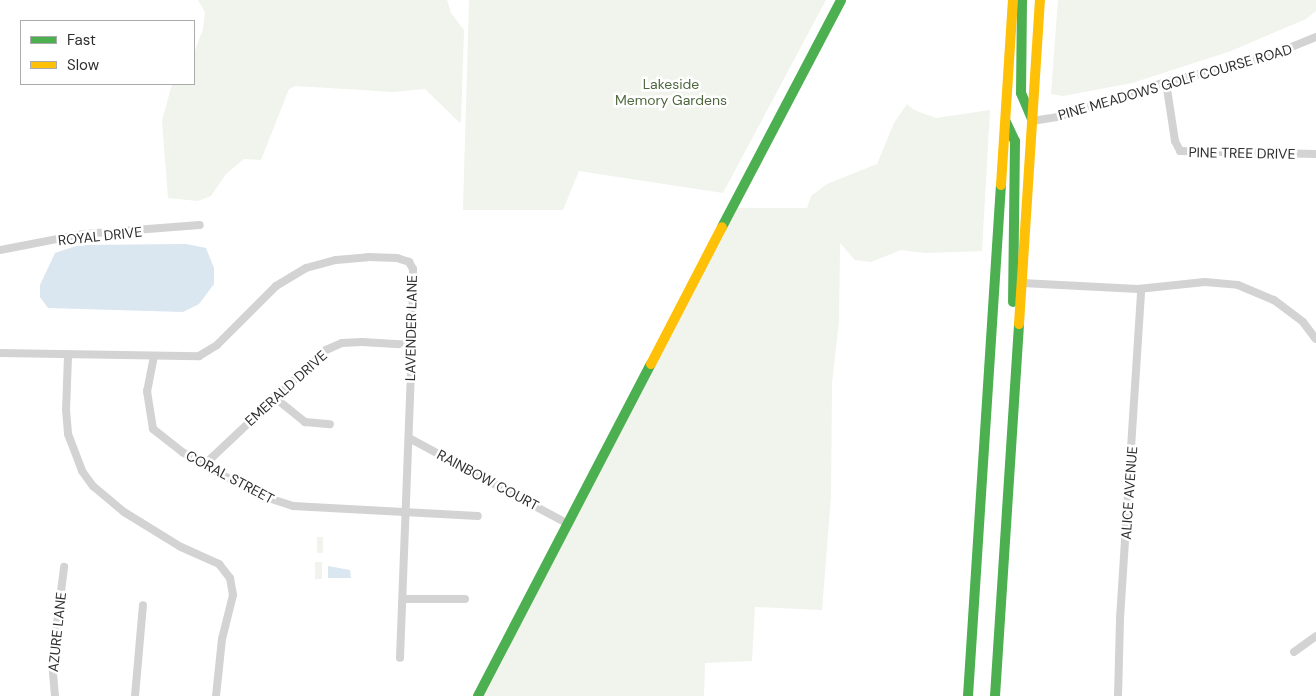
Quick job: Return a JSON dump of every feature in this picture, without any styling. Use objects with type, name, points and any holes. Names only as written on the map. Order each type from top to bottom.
[{"type":"main road","points":[[478,696],[841,0]]},
{"type":"main road","points":[[968,696],[1013,0]]},
{"type":"main road","points":[[1022,0],[1021,92],[1032,121]]},
{"type":"main road","points":[[995,696],[1040,0]]},
{"type":"main road","points":[[1005,120],[1015,142],[1012,331],[1018,351]]},
{"type":"street","name":"PINE MEADOWS GOLF COURSE ROAD","points":[[1032,121],[1082,110],[1166,82],[1267,56],[1316,37]]},
{"type":"street","name":"PINE TREE DRIVE","points":[[1166,82],[1175,141],[1180,152],[1316,154]]},
{"type":"street","name":"ROYAL DRIVE","points":[[0,250],[83,234],[200,225]]},
{"type":"street","name":"LAVENDER LANE","points":[[0,353],[68,356],[192,357],[204,354],[292,275],[324,262],[368,258],[403,259],[412,268],[412,345],[404,599],[400,658]]},
{"type":"street","points":[[1022,283],[1141,289],[1205,282],[1238,285],[1274,300],[1303,322],[1316,339]]},
{"type":"street","name":"ALICE AVENUE","points":[[1118,696],[1120,618],[1141,289]]},
{"type":"street","name":"EMERALD DRIVE","points":[[204,465],[274,396],[334,346],[362,342],[412,345]]},
{"type":"street","points":[[68,356],[68,434],[82,471],[93,486],[124,512],[181,546],[219,564],[230,578],[233,595],[222,639],[216,696]]},
{"type":"street","name":"CORAL STREET","points":[[154,356],[147,391],[153,428],[204,465],[278,503],[326,510],[478,516]]},
{"type":"street","points":[[274,396],[305,422],[330,424]]},
{"type":"street","name":"RAINBOW COURT","points":[[409,438],[568,524]]},
{"type":"street","name":"AZURE LANE","points":[[55,696],[52,664],[64,567]]},
{"type":"street","points":[[404,599],[465,599]]},
{"type":"street","points":[[135,696],[143,605]]},
{"type":"street","points":[[1294,652],[1316,636]]},
{"type":"green space","points":[[198,0],[447,0],[451,13],[464,30],[461,121],[460,123],[425,89],[393,92],[296,86],[289,89],[261,160],[244,159],[226,174],[211,196],[198,201],[168,198],[162,121],[172,85],[195,85],[195,50],[203,29],[205,12]]},
{"type":"green space","name":"Lakeside Memory Gardens","points":[[469,0],[826,0],[723,193],[579,171],[563,210],[463,210]]},
{"type":"green space","points":[[1058,0],[1316,0],[1316,11],[1306,19],[1231,51],[1132,83],[1063,96],[1051,94]]},
{"type":"green space","points":[[907,104],[914,110],[936,118],[990,110],[982,251],[925,253],[901,250],[871,262],[855,260],[840,243],[839,322],[832,383],[831,497],[822,610],[755,607],[752,661],[705,663],[704,696],[484,696],[736,208],[807,208],[811,196],[827,184],[877,164],[894,123]]},
{"type":"green space","points":[[317,537],[323,537],[323,553],[317,553]]},
{"type":"green space","points":[[315,562],[322,562],[322,579],[315,579]]},
{"type":"shaded area","points":[[186,244],[206,248],[214,268],[214,284],[199,304],[183,312],[48,308],[40,297],[40,285],[55,253],[79,245]]},
{"type":"shaded area","points":[[328,566],[350,570],[351,578],[328,578]]},
{"type":"traffic: fast","points":[[722,227],[841,0]]},
{"type":"traffic: fast","points":[[1022,0],[1021,93],[1032,119]]},
{"type":"traffic: fast","points":[[1006,122],[1015,141],[1013,302]]},
{"type":"traffic: fast","points":[[968,696],[1001,185]]},
{"type":"traffic: fast","points":[[995,696],[1019,324]]},
{"type":"traffic: fast","points":[[478,696],[651,364]]},
{"type":"traffic: slow","points":[[1001,185],[1013,0]]},
{"type":"traffic: slow","points":[[1019,324],[1040,0]]},
{"type":"traffic: slow","points":[[651,364],[722,227]]}]
